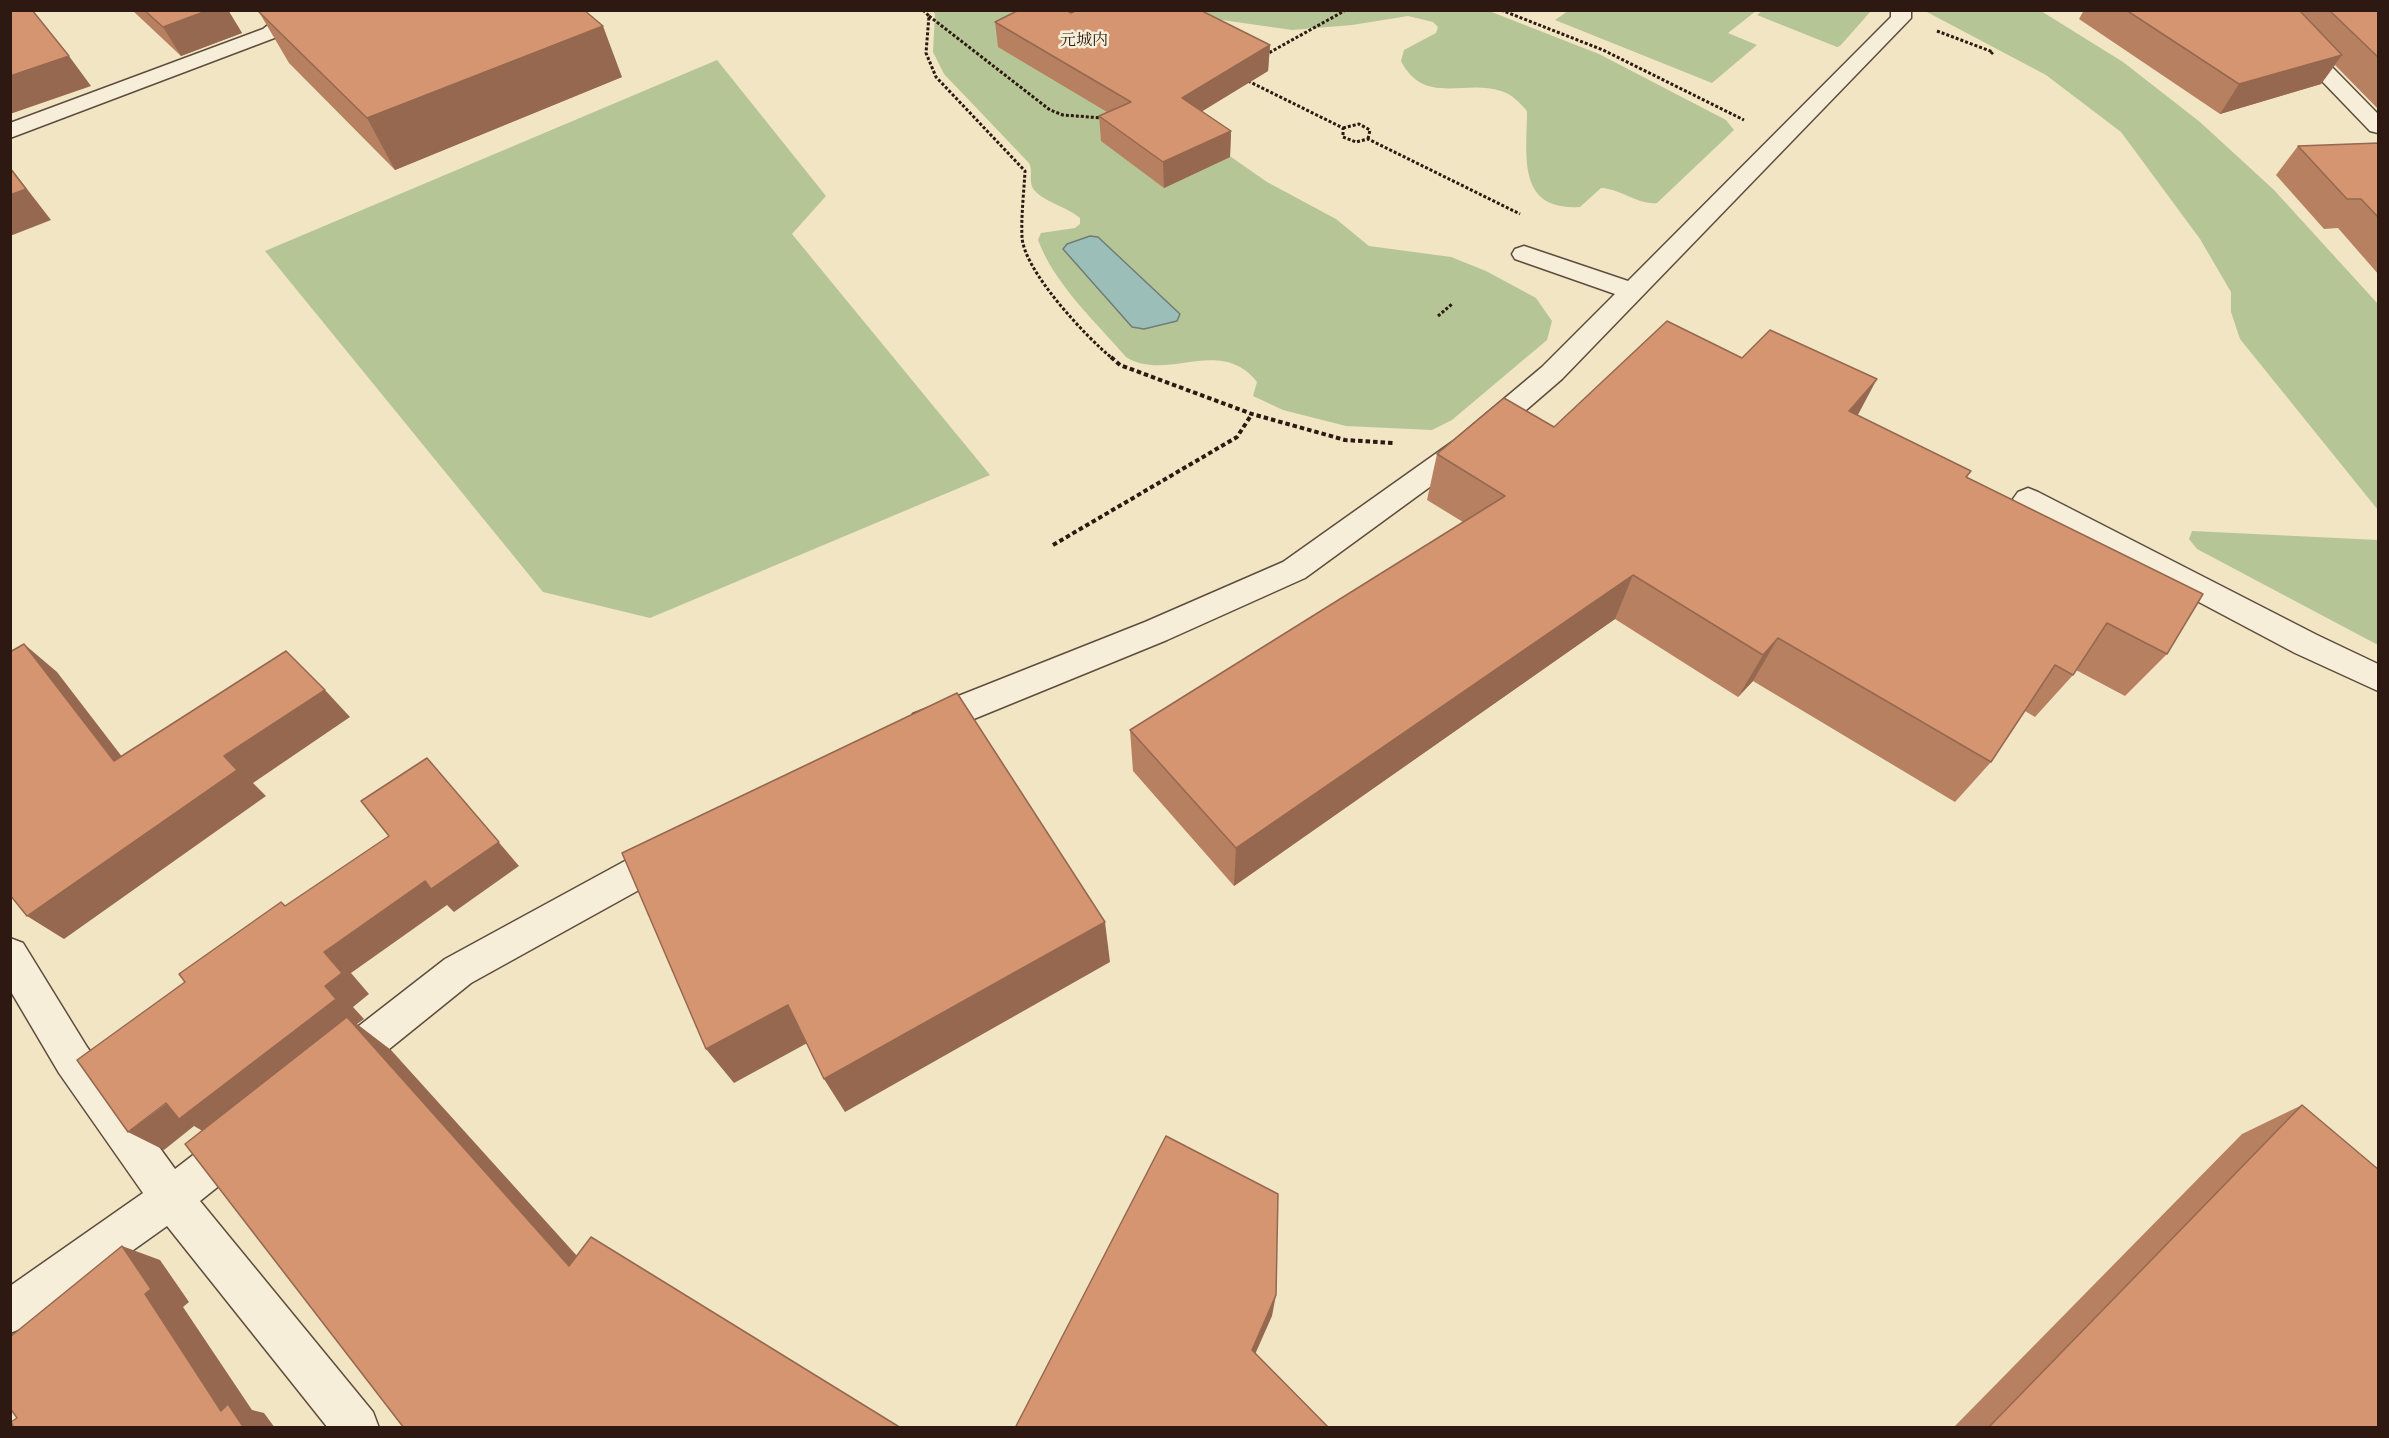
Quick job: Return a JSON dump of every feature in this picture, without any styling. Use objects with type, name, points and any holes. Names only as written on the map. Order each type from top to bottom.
[{"type":"lane","points":[[10,131],[270,33],[301,10]]},
{"type":"lane","points":[[901,735],[1156,631],[1294,570],[1465,447],[1552,373],[1901,18],[1901,10]]},
{"type":"lane","points":[[2278,10],[2276,21],[2379,126]]},
{"type":"lane","points":[[1524,254],[1632,291]]},
{"type":"lane","points":[[2028,499],[2306,644],[2379,678]]},
{"type":"lane","points":[[319,1081],[458,971],[692,842]]},
{"type":"lane","points":[[10,955],[74,1060],[171,1198],[357,1428]]},
{"type":"lane","points":[[10,1312],[171,1198],[264,1125]]},
{"type":"path","points":[[923,10],[1050,110],[1063,115],[1102,118]]},
{"type":"path","points":[[1264,56],[1346,10]]},
{"type":"path","points":[[1501,10],[1603,50],[1780,140]]},
{"type":"path","points":[[929,16],[926,53],[936,77],[1025,171],[1022,239],[1040,279],[1090,340],[1120,365],[1252,414],[1345,440],[1465,447]]},
{"type":"path","points":[[1932,29],[1993,52],[1991,54]]},
{"type":"path","points":[[1243,78],[1343,128],[1359,124],[1370,130],[1368,139]]},
{"type":"path","points":[[1343,128],[1343,137],[1356,142],[1368,139],[1522,215]]},
{"type":"path","points":[[1438,316],[1452,304]]},
{"type":"path","points":[[1053,545],[1237,437],[1252,414]]},
{"type":"green space","points":[[933,11],[1112,11],[1191,129],[1267,182],[1336,219],[1369,246],[1451,257],[1486,271],[1536,298],[1552,321],[1547,340],[1452,420],[1432,430],[1346,426],[1283,410],[1253,396],[1257,382],[1242,368],[1227,362],[1210,360],[1159,365],[1142,364],[1126,357],[1065,287],[1045,256],[1038,240],[1041,233],[1075,228],[1080,224],[1080,218],[1035,191],[1031,184],[1029,163],[944,74],[933,52],[935,14]]},
{"type":"green space","points":[[1159,11],[1489,11],[1599,54],[1726,120],[1734,130],[1657,203],[1643,202],[1616,191],[1601,188],[1580,207],[1559,206],[1545,200],[1535,190],[1527,162],[1527,111],[1516,99],[1505,92],[1487,88],[1433,87],[1421,83],[1410,75],[1401,61],[1404,50],[1436,33],[1438,27],[1433,22],[1408,16],[1352,25],[1292,30]]},
{"type":"green space","points":[[1568,11],[1756,11],[1728,33],[1757,45],[1712,83],[1555,20]]},
{"type":"green space","points":[[1762,11],[1871,11],[1837,47],[1757,15]]},
{"type":"green space","points":[[1925,11],[2041,11],[2123,62],[2200,122],[2274,190],[2378,304],[2378,510],[2240,339],[2231,312],[2231,292],[2200,239],[2121,132],[2046,75]]},
{"type":"green space","points":[[717,60],[826,196],[792,234],[990,475],[650,618],[543,592],[265,251]]},
{"type":"green space","points":[[2192,531],[2378,540],[2378,645],[2197,549],[2189,539]]},
{"type":"water","points":[[1090,236],[1098,237],[1180,314],[1177,321],[1144,329],[1132,327],[1063,249],[1067,244]]},
{"type":"building","points":[[10,10],[32,10],[69,56],[10,76]]},
{"type":"building","points":[[144,10],[209,10],[163,27]]},
{"type":"building","points":[[263,10],[584,10],[603,26],[367,118],[259,12]]},
{"type":"building","points":[[1019,10],[1066,10],[1071,13],[1077,10],[1200,10],[1270,45],[1182,98],[1231,131],[1163,162],[1099,116],[1131,102],[995,22]]},
{"type":"building","points":[[2126,10],[2299,10],[2342,55],[2239,84]]},
{"type":"building","points":[[2329,10],[2379,10],[2379,58]]},
{"type":"building","points":[[2379,143],[2379,218],[2361,199],[2347,199],[2298,146]]},
{"type":"building","points":[[10,168],[26,189],[10,195]]},
{"type":"building","points":[[1667,321],[1742,358],[1770,330],[1877,379],[1849,411],[1971,471],[1966,477],[2203,594],[2167,654],[2107,623],[2073,675],[2055,665],[1991,762],[1778,638],[1763,655],[1633,575],[1236,848],[1130,730],[1505,496],[1437,454],[1504,398],[1554,427]]},
{"type":"building","points":[[24,644],[114,761],[286,651],[325,690],[224,756],[237,770],[27,916],[10,895],[10,652]]},
{"type":"building","points":[[957,693],[1105,922],[824,1079],[788,1005],[706,1049],[622,853]]},
{"type":"building","points":[[427,758],[499,842],[431,889],[425,881],[324,952],[342,973],[325,986],[336,999],[179,1119],[166,1103],[128,1132],[77,1060],[185,982],[179,974],[281,902],[285,906],[389,836],[361,801]]},
{"type":"building","points":[[347,1017],[569,1266],[591,1237],[901,1428],[404,1428],[185,1144]]},
{"type":"building","points":[[2302,1105],[2379,1170],[2379,1428],[1988,1428]]},
{"type":"building","points":[[1166,1136],[1278,1194],[1276,1295],[1252,1350],[1329,1428],[1015,1428]]},
{"type":"building","points":[[122,1246],[151,1289],[145,1294],[221,1411],[228,1404],[244,1428],[14,1428],[11,1422],[17,1418],[10,1408],[10,1337]]},
{"type":"district","name":"元城内","points":[[1084,41]]}]
